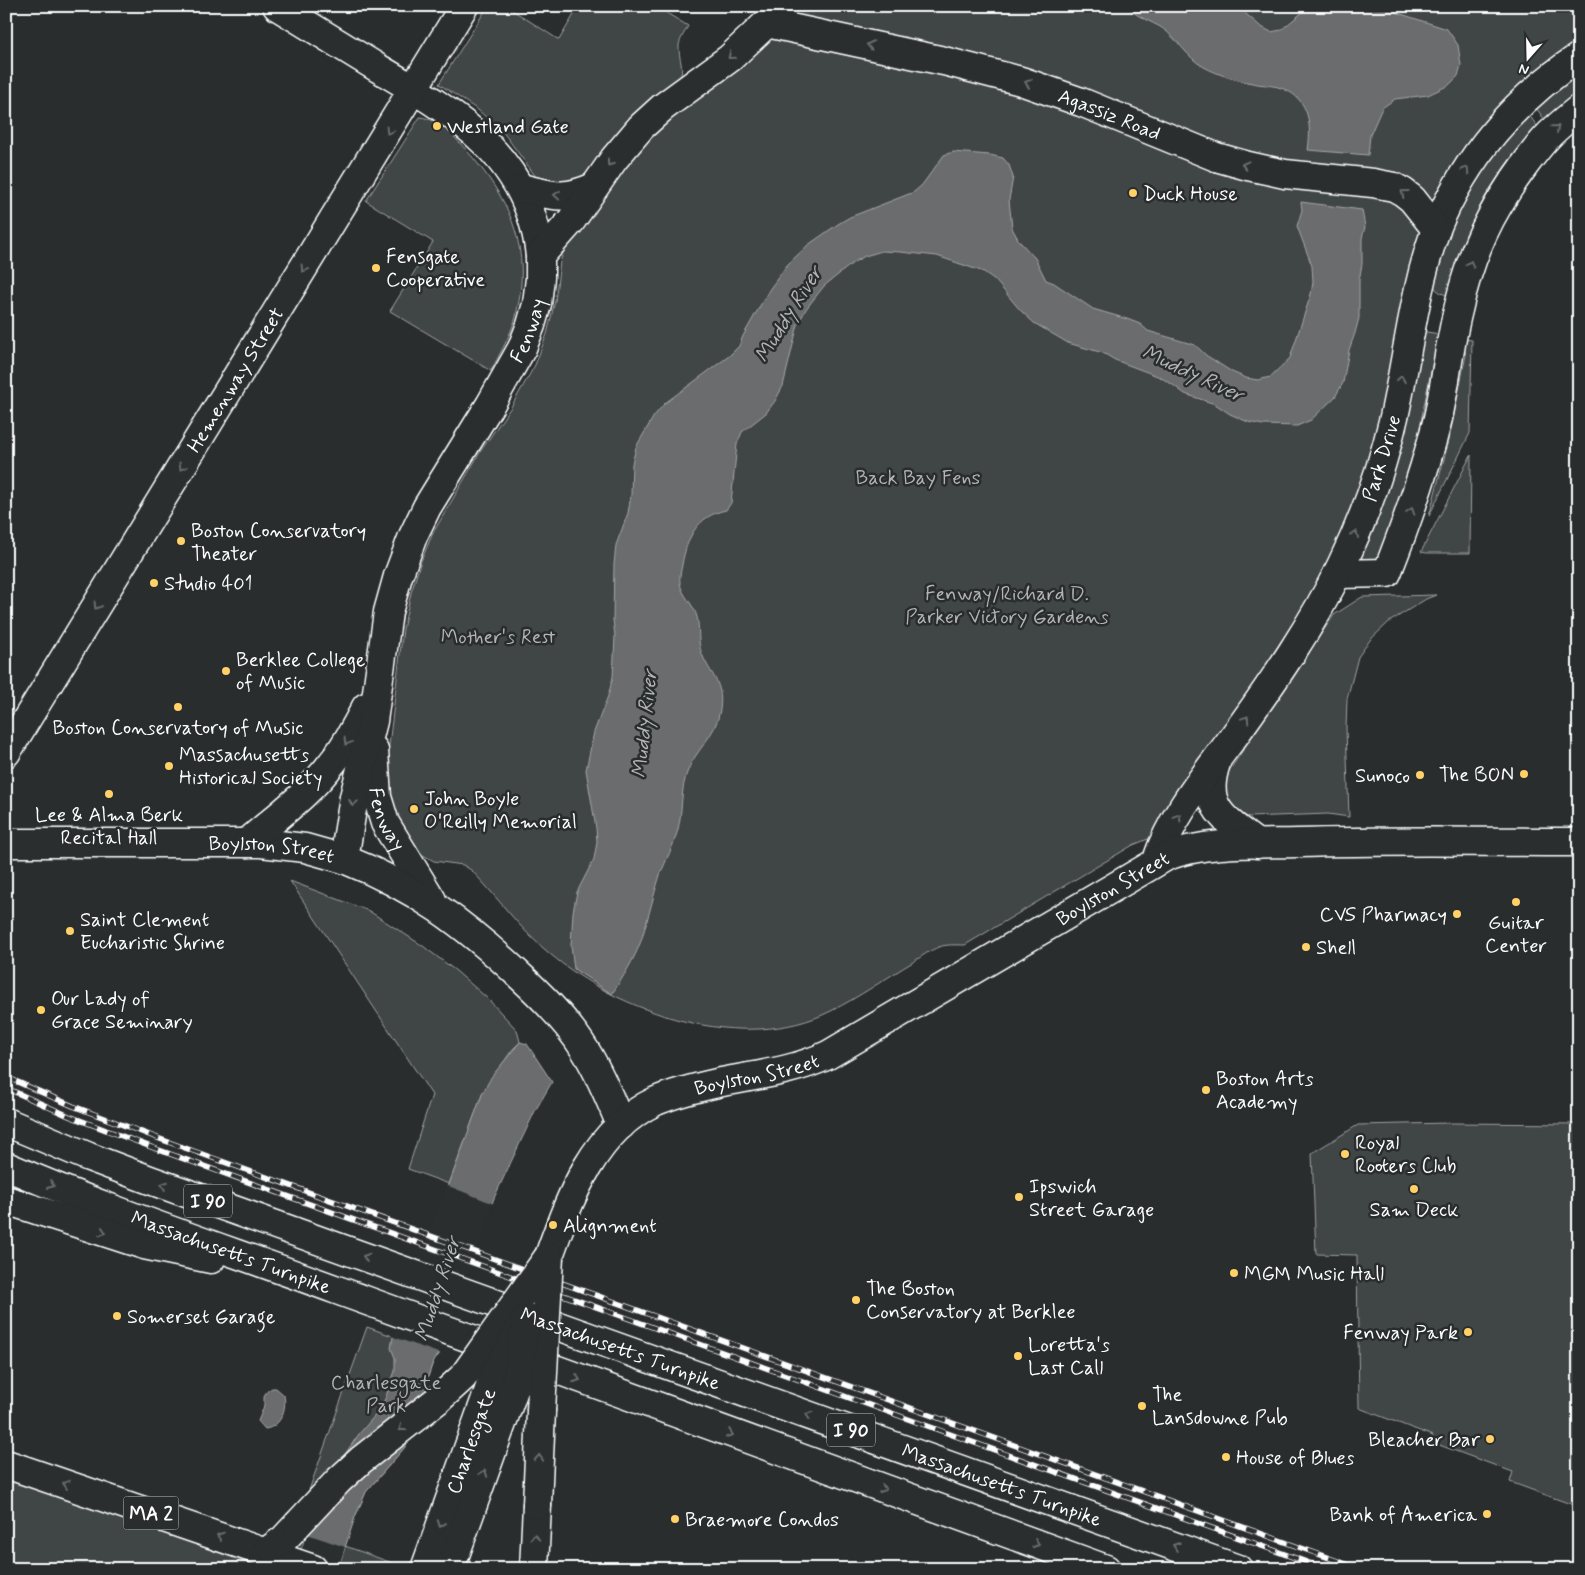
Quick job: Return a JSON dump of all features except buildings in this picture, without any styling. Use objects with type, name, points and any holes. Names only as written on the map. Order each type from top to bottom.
[{"type":"main road","name":"Fenway","points":[[277,6],[414,89],[466,125],[482,139],[505,164],[520,188],[534,221],[540,256],[540,278],[536,304],[531,325],[522,348],[490,405],[433,496],[408,550],[395,586],[388,612],[372,721],[354,797],[344,859]]},
{"type":"main road","name":"Hemenway Street","points":[[6,753],[464,6]]},
{"type":"main road","points":[[540,256],[571,221],[620,151],[649,119],[730,58],[775,15]]},
{"type":"main road","name":"Agassiz Road","points":[[775,15],[1021,81],[1081,102],[1216,157],[1245,166],[1285,174],[1394,187],[1412,199],[1436,229]]},
{"type":"main road","name":"Park Drive","points":[[1157,860],[1174,824],[1296,645],[1337,574],[1363,515],[1381,467],[1393,419],[1417,294],[1436,229],[1459,181],[1507,117],[1536,89],[1579,57]]},
{"type":"main road","points":[[1337,574],[1387,573],[1409,519],[1425,468],[1438,416],[1457,311],[1477,245],[1495,209],[1532,156],[1550,134],[1579,109]]},
{"type":"main road","points":[[520,188],[564,196],[578,194],[594,187]]},
{"type":"main road","points":[[247,843],[306,791],[331,765],[345,745],[378,683]]},
{"type":"main road","name":"Fenway","points":[[372,721],[376,787],[380,806],[389,830],[435,906]]},
{"type":"main road","points":[[1218,759],[1211,783],[1215,806],[1227,821],[1257,844]]},
{"type":"main road","name":"Boylston Street","points":[[6,842],[247,843],[305,848],[344,859],[399,883],[463,926],[508,964],[539,994],[567,1026],[592,1062],[621,1125],[647,1106],[672,1095],[718,1083],[788,1070],[814,1062],[868,1033],[1157,860],[1176,853],[1201,848],[1324,842],[1579,842]]},
{"type":"main road","name":"Massachusetts Turnpike","points":[[6,1122],[105,1163],[1238,1569]]},
{"type":"main road","name":"Charlesgate","points":[[424,1569],[495,1374],[527,1318],[572,1194],[584,1172],[601,1148],[621,1125]]},
{"type":"main road","name":"Massachusetts Turnpike","points":[[6,1166],[95,1203],[449,1333],[1106,1569]]},
{"type":"main road","points":[[6,1200],[144,1245],[308,1280]]},
{"type":"main road","points":[[534,1569],[549,1256]]},
{"type":"main road","points":[[263,1560],[339,1480],[463,1377],[549,1256]]},
{"type":"main road","name":"Charlesgate","points":[[450,1569],[517,1382],[527,1318]]},
{"type":"main road","name":"MA 2","points":[[6,1466],[35,1474],[263,1560],[305,1566]]},
{"type":"green space","points":[[488,6],[506,6],[559,40],[579,6],[655,6],[688,26],[679,45],[682,68],[680,77],[678,82],[583,185],[539,181],[503,132],[478,110],[439,84]]},
{"type":"green space","points":[[796,6],[1579,6],[1579,44],[1436,208],[1265,163],[1097,93],[1046,74],[951,49],[789,16]]},
{"type":"green space","name":"Back Bay Fens","points":[[772,37],[850,49],[1385,191],[1419,225],[1421,234],[1386,401],[1365,480],[1327,571],[1163,833],[1133,845],[965,945],[945,945],[932,950],[831,1011],[797,1024],[760,1029],[722,1028],[684,1021],[646,1009],[610,994],[578,975],[538,944],[471,870],[463,865],[434,861],[414,850],[391,811],[388,754],[403,629],[421,561],[433,533],[482,449],[511,407],[535,365],[547,334],[555,301],[560,262],[567,242],[645,137]]},
{"type":"green space","points":[[1579,70],[1579,94],[1557,109],[1547,123],[1534,105]]},
{"type":"green space","points":[[1527,112],[1542,133],[1525,140],[1485,197],[1466,234],[1450,296],[1442,293],[1435,288],[1433,283],[1446,234],[1481,167]]},
{"type":"green space","points":[[420,117],[434,121],[447,130],[482,169],[504,203],[518,239],[521,259],[519,301],[515,320],[509,335],[491,371],[390,311],[433,242],[366,201]]},
{"type":"green space","points":[[1420,331],[1440,334],[1441,336],[1437,340],[1416,447],[1380,562],[1364,562],[1360,554]]},
{"type":"green space","points":[[1462,339],[1472,340],[1470,433],[1429,516],[1449,440],[1466,355]]},
{"type":"green space","points":[[1471,455],[1470,553],[1421,552]]},
{"type":"green space","points":[[1436,595],[1426,599],[1389,622],[1370,640],[1358,657],[1347,699],[1349,817],[1328,814],[1249,817],[1234,813],[1220,788],[1223,780],[1334,615],[1362,597]]},
{"type":"green space","points":[[290,881],[369,911],[423,946],[488,999],[517,1030],[520,1042],[512,1050],[483,1092],[449,1184],[408,1169],[432,1095]]},
{"type":"green space","name":"Fenway Park","points":[[1449,1123],[1579,1124],[1579,1507],[1510,1482],[1513,1472],[1431,1442],[1433,1436],[1359,1408],[1357,1255],[1316,1254],[1312,1153],[1358,1125]]},
{"type":"green space","name":"Charlesgate Park","points":[[367,1327],[440,1353],[433,1362],[405,1447],[366,1492],[345,1546],[409,1569],[281,1569]]},
{"type":"green space","points":[[6,1475],[235,1556],[258,1569],[26,1569],[6,1562]]},
{"type":"water","points":[[1127,6],[1241,6],[1246,14],[1260,26],[1271,32],[1281,30],[1304,11],[1351,6],[1389,10],[1447,29],[1458,45],[1461,65],[1458,76],[1449,85],[1428,95],[1395,99],[1382,108],[1370,135],[1368,155],[1308,150],[1309,130],[1306,112],[1296,97],[1278,87],[1233,79],[1204,67],[1193,59],[1168,32],[1133,12]]},
{"type":"water","name":"Muddy River","points":[[953,152],[1003,158],[1009,165],[1013,177],[1009,200],[1012,228],[1019,241],[1035,258],[1046,280],[1054,283],[1093,309],[1140,324],[1148,331],[1195,345],[1207,356],[1232,372],[1246,378],[1258,380],[1270,377],[1290,358],[1311,294],[1313,282],[1312,266],[1297,226],[1302,210],[1301,202],[1362,210],[1365,227],[1362,238],[1362,264],[1359,281],[1359,318],[1349,350],[1343,383],[1335,397],[1311,420],[1297,426],[1263,425],[1248,422],[1230,414],[1215,404],[1185,394],[1160,377],[1115,360],[1103,353],[1068,343],[1034,323],[1020,310],[995,280],[984,272],[937,256],[882,251],[865,256],[854,262],[824,286],[806,309],[798,324],[783,386],[775,401],[766,413],[742,432],[737,444],[731,503],[726,510],[708,517],[695,529],[684,555],[680,579],[681,588],[697,617],[700,649],[720,692],[720,710],[715,727],[696,755],[685,777],[678,829],[660,875],[641,941],[632,962],[612,994],[574,969],[571,945],[573,912],[577,892],[594,859],[597,842],[586,770],[594,732],[613,677],[615,636],[613,620],[614,564],[616,545],[628,513],[631,495],[632,464],[636,447],[654,416],[665,403],[729,356],[739,346],[769,290],[787,265],[808,245],[850,217],[914,192],[922,185],[944,155]]},
{"type":"water","name":"Muddy River","points":[[520,1042],[527,1044],[552,1082],[535,1111],[494,1198],[440,1353],[433,1362],[427,1379],[427,1391],[415,1428],[405,1447],[366,1492],[355,1517],[338,1569],[295,1569],[315,1507],[331,1474],[359,1434],[377,1413],[385,1399],[395,1371],[395,1358],[391,1348],[393,1337],[483,1092],[492,1076]]},
{"type":"water","points":[[272,1388],[276,1388],[284,1395],[285,1406],[279,1421],[271,1428],[265,1429],[258,1421],[264,1407],[265,1395]]},
{"type":"pier","points":[[446,1185],[494,1204],[441,1354],[391,1336]]},
{"type":"pier","points":[[430,1387],[429,1396],[373,1464],[307,1534],[345,1547],[338,1569],[295,1569],[325,1480],[336,1462]]},
{"type":"railway","points":[[6,1077],[73,1106],[160,1139],[1360,1569]]},
{"type":"railway","points":[[6,1088],[69,1116],[159,1150],[1326,1569]]},
{"type":"place","name":"Westland Gate","points":[[437,126]]},
{"type":"place","name":"Duck House","points":[[1133,193]]},
{"type":"place","name":"Fensgate Cooperative","points":[[376,268]]},
{"type":"place","name":"Boston Conservatory Theater","points":[[181,541]]},
{"type":"place","name":"Studio 401","points":[[154,583]]},
{"type":"place","name":"Berklee College of Music","points":[[226,671]]},
{"type":"place","name":"Boston Conservatory of Music","points":[[178,707]]},
{"type":"place","name":"Massachusetts Historical Society","points":[[169,766]]},
{"type":"place","name":"The BON","points":[[1524,774]]},
{"type":"place","name":"Sunoco","points":[[1420,775]]},
{"type":"place","name":"Lee & Alma Berk Recital Hall","points":[[109,794]]},
{"type":"place","name":"John Boyle O'Reilly Memorial","points":[[414,809]]},
{"type":"place","name":"Guitar Center","points":[[1516,902]]},
{"type":"place","name":"CVS Pharmacy","points":[[1457,914]]},
{"type":"place","name":"Saint Clement Eucharistic Shrine","points":[[70,931]]},
{"type":"place","name":"Shell","points":[[1306,947]]},
{"type":"place","name":"Our Lady of Grace Seminary","points":[[41,1010]]},
{"type":"place","name":"Boston Arts Academy","points":[[1206,1090]]},
{"type":"place","name":"Royal Rooters Club","points":[[1345,1154]]},
{"type":"place","name":"Sam Deck","points":[[1414,1189]]},
{"type":"place","name":"Ipswich Street Garage","points":[[1019,1197]]},
{"type":"place","name":"Alignment","points":[[553,1225]]},
{"type":"place","name":"MGM Music Hall","points":[[1234,1273]]},
{"type":"place","name":"The Boston Conservatory at Berklee","points":[[856,1300]]},
{"type":"place","name":"Somerset Garage","points":[[117,1316]]},
{"type":"place","name":"Fenway Park","points":[[1468,1332]]},
{"type":"place","name":"Loretta's Last Call","points":[[1018,1356]]},
{"type":"place","name":"The Lansdowne Pub","points":[[1142,1406]]},
{"type":"place","name":"Bleacher Bar","points":[[1490,1439]]},
{"type":"place","name":"House of Blues","points":[[1226,1457]]},
{"type":"place","name":"Bank of America","points":[[1487,1514]]},
{"type":"place","name":"Braemore Condos","points":[[675,1519]]},
{"type":"park label","name":"Fenway/Richard D. Parker Victory Gardens","points":[[1007,604]]},
{"type":"park label","name":"Mother's Rest","points":[[498,636]]}]
